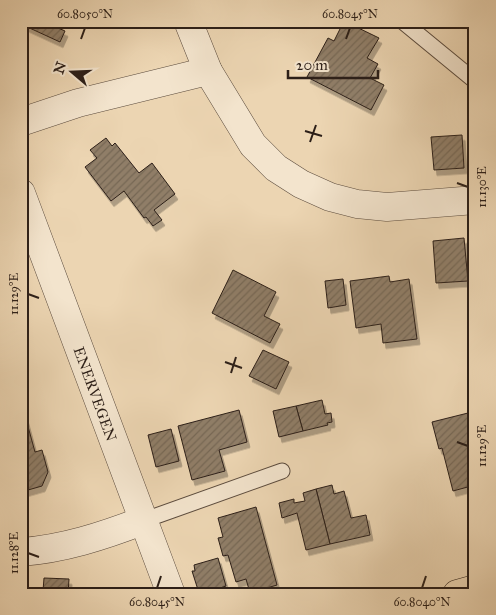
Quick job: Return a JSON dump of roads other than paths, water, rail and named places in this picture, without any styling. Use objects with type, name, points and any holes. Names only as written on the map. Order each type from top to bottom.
[{"type":"main road","points":[[457,594],[475,588]]},
{"type":"street","points":[[188,21],[208,71],[253,145],[276,168],[301,184],[330,197],[357,204],[387,207],[475,200]]},
{"type":"street","points":[[21,122],[78,103],[208,71]]},
{"type":"street","name":"ENERVEGEN","points":[[21,193],[142,521],[171,594]]},
{"type":"street","points":[[21,552],[99,537],[142,521]]},
{"type":"lane","points":[[402,21],[475,81]]},
{"type":"lane","points":[[142,521],[282,471]]}]
